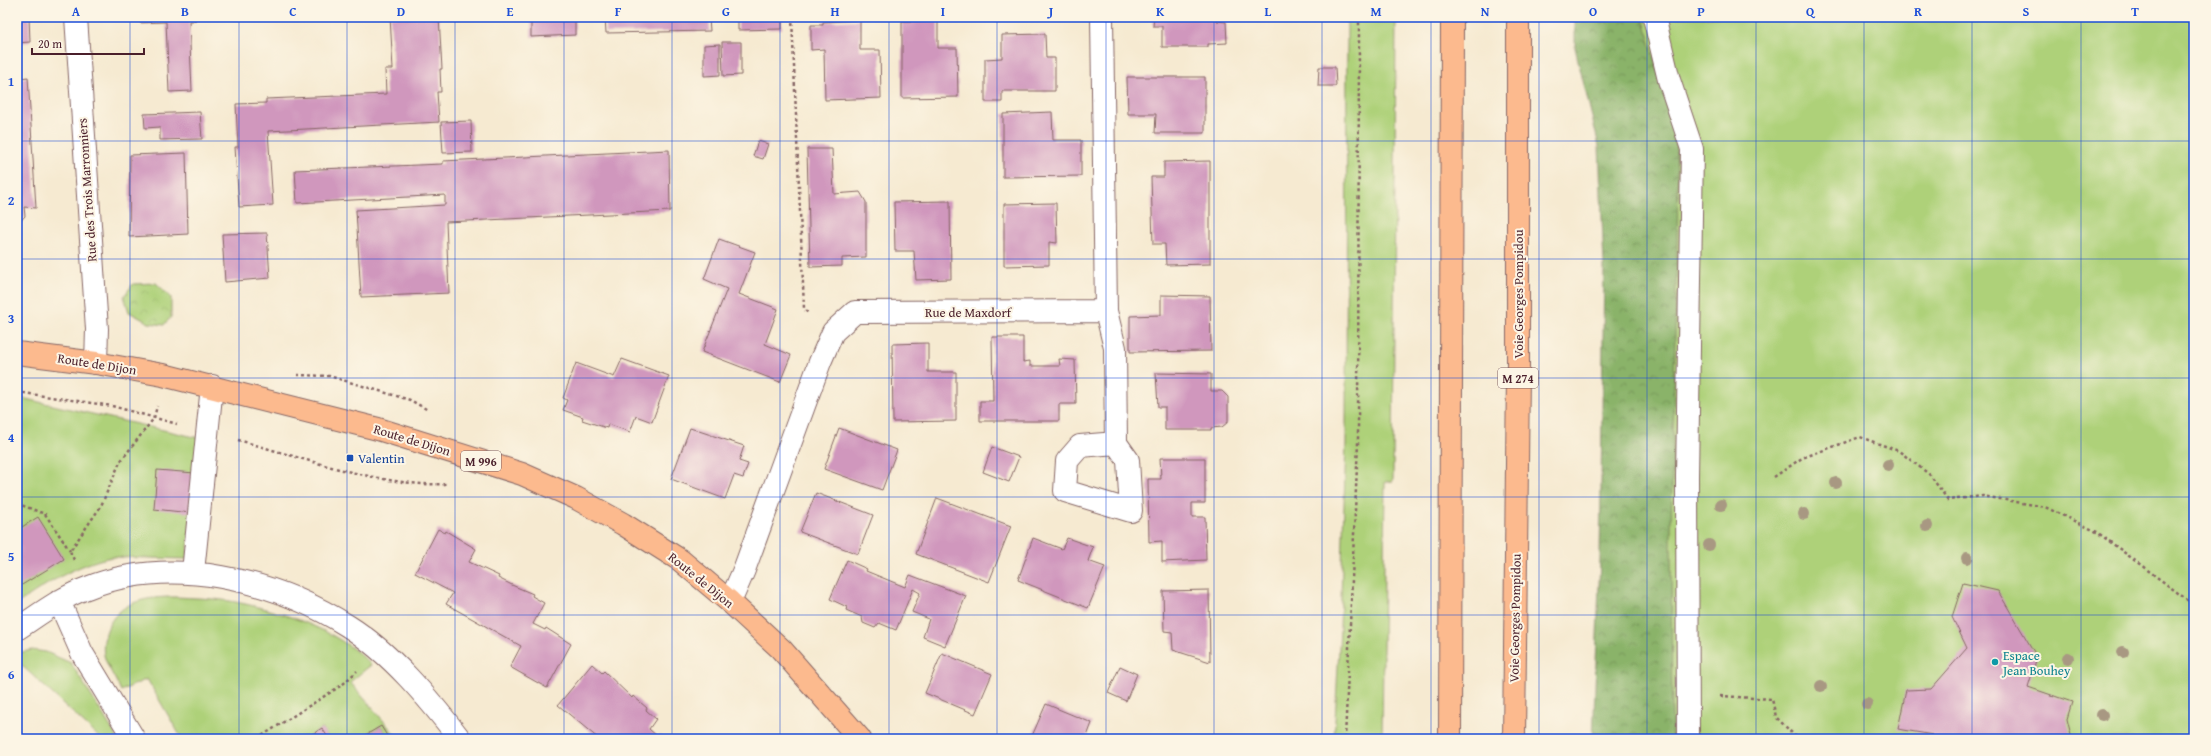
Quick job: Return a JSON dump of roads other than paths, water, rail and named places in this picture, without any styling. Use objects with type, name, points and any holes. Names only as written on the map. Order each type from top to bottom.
[{"type":"main road","points":[[1450,739],[1452,17]]},
{"type":"main road","name":"Voie Georges Pompidou","points":[[1514,739],[1518,374],[1518,17]]},
{"type":"main road","name":"Route de Dijon","points":[[17,353],[96,363],[163,375],[378,428],[522,474],[576,498],[623,524],[680,560],[730,602],[781,649],[860,739]]},
{"type":"street","name":"Rue des Trois Marronniers","points":[[76,17],[97,329],[96,363]]},
{"type":"street","points":[[1102,17],[1106,311],[1115,348],[1116,443]]},
{"type":"street","points":[[1654,17],[1669,80],[1692,149],[1687,477],[1688,739]]},
{"type":"street","name":"Rue de Maxdorf","points":[[730,602],[744,570],[820,362],[833,332],[855,312],[1106,311]]},
{"type":"street","points":[[193,572],[212,386]]},
{"type":"street","points":[[17,629],[59,601],[88,587],[146,572],[193,572],[234,580],[292,597],[348,626],[379,650],[429,699],[460,739]]},
{"type":"street","points":[[59,601],[82,654],[134,739]]},
{"type":"place","name":"Valentin","points":[[350,458]]},
{"type":"place","name":"Espace Jean Bouhey","points":[[1995,662]]}]
